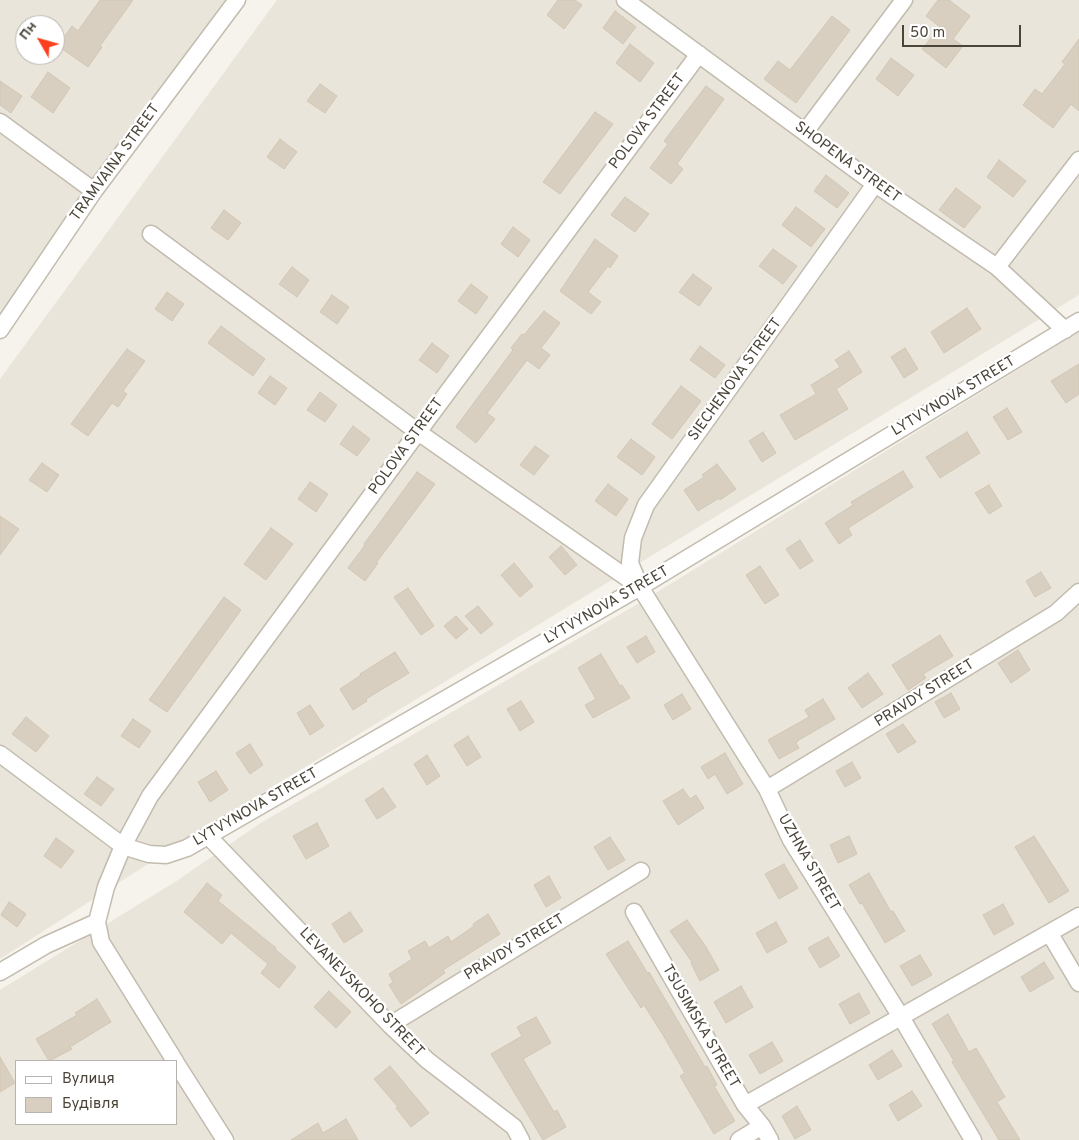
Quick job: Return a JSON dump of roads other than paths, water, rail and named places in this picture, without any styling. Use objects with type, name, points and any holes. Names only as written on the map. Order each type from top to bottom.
[{"type":"street","name":"TRAMVAINA STREET","points":[[0,330],[94,191],[238,0]]},
{"type":"street","name":"SHOPENA STREET","points":[[626,0],[875,184],[997,267],[1072,325]]},
{"type":"street","points":[[805,132],[904,0]]},
{"type":"street","name":"POLOVA STREET","points":[[97,922],[106,887],[123,846],[150,796],[699,54]]},
{"type":"street","points":[[0,122],[94,191]]},
{"type":"street","points":[[997,267],[1079,160]]},
{"type":"street","name":"SIECHENOVA STREET","points":[[640,587],[630,564],[633,538],[646,505],[875,184]]},
{"type":"street","points":[[151,234],[418,432],[640,587]]},
{"type":"street","name":"LYTVYNOVA STREET","points":[[0,754],[123,846],[149,854],[166,855],[187,848],[640,587],[1072,325]]},
{"type":"street","name":"UZHNA STREET","points":[[640,587],[767,789],[791,840],[973,1140]]},
{"type":"street","name":"PRAVDY STREET","points":[[767,789],[1056,613],[1079,592]]},
{"type":"street","name":"LEVANEVSKOHO STREET","points":[[208,836],[427,1060],[514,1126],[521,1140]]},
{"type":"street","name":"PRAVDY STREET","points":[[390,1024],[641,871]]},
{"type":"street","name":"TSUSIMSKA STREET","points":[[634,912],[745,1106],[766,1133]]},
{"type":"street","points":[[745,1106],[1079,916]]},
{"type":"street","points":[[0,972],[46,945],[97,922],[101,942],[175,1060]]},
{"type":"street","points":[[1050,934],[1079,983]]},
{"type":"street","points":[[178,1065],[225,1140]]},
{"type":"street","points":[[739,1140],[766,1133]]}]
